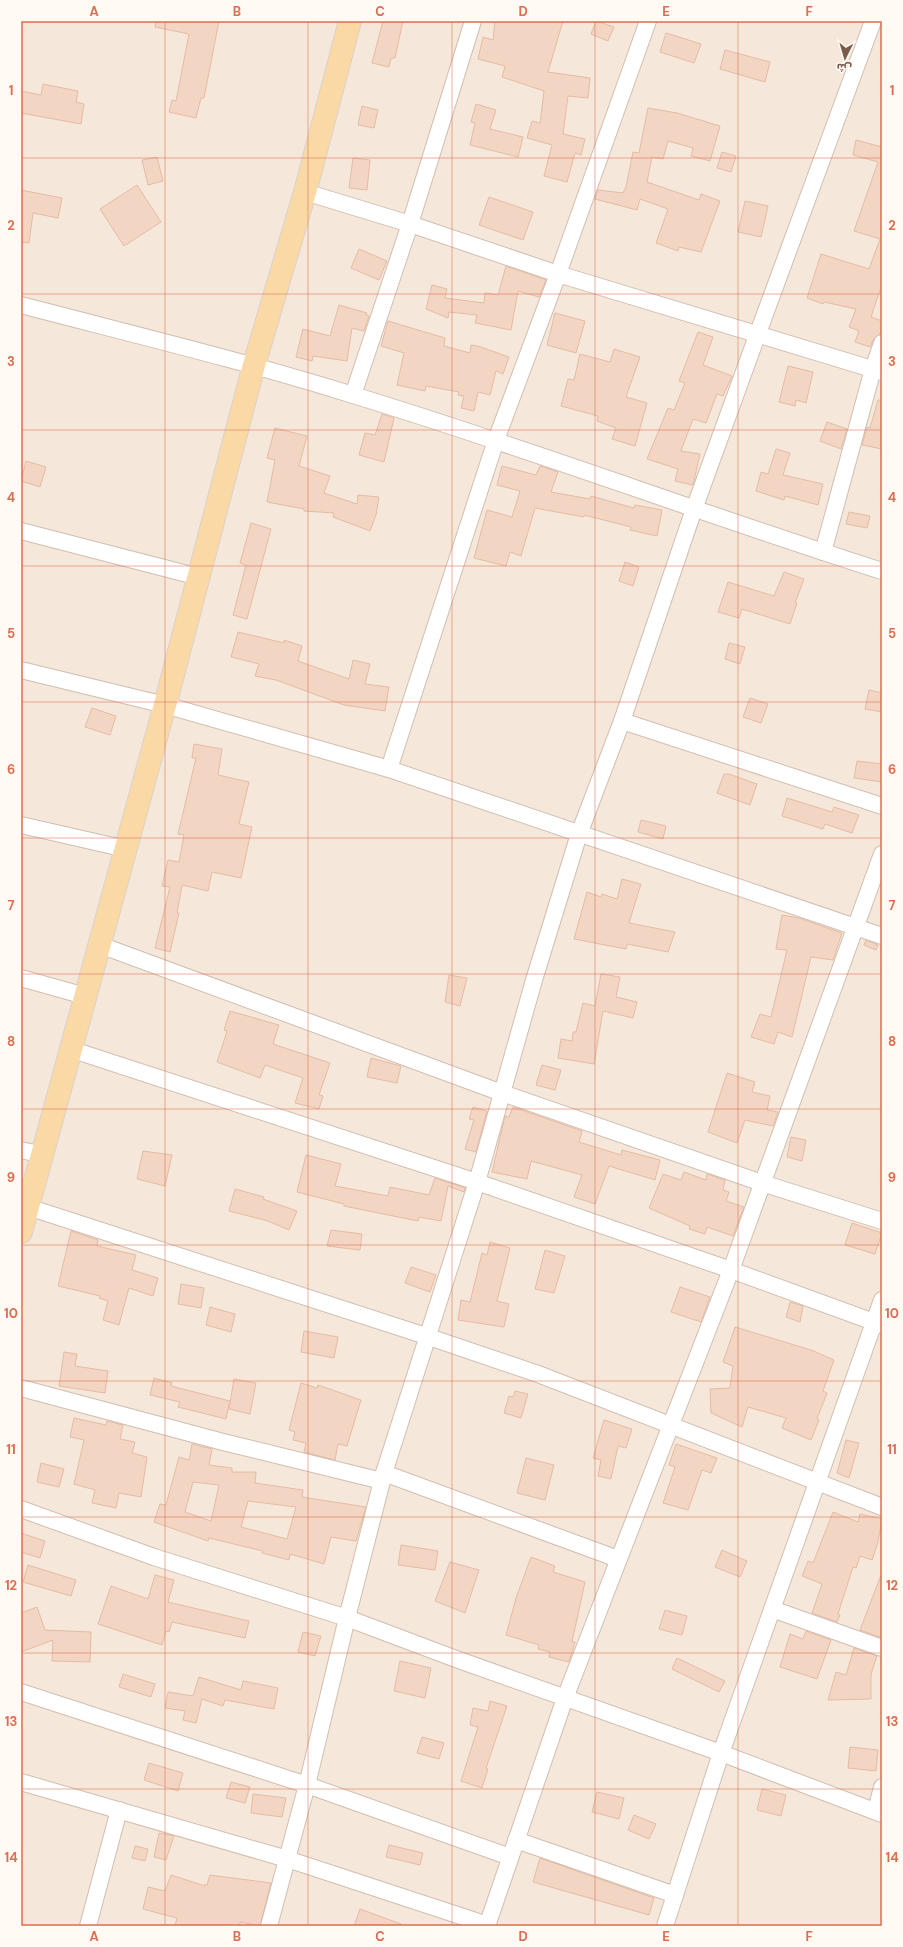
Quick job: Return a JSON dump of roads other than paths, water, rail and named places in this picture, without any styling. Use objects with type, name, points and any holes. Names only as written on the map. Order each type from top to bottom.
[{"type":"main road","points":[[21,1232],[165,705],[254,365],[305,192],[350,21]]},
{"type":"street","points":[[354,394],[410,224],[473,21]]},
{"type":"street","points":[[388,769],[496,440],[558,274],[648,21]]},
{"type":"street","points":[[269,1926],[307,1785],[383,1477],[426,1336],[477,1182],[579,834],[622,721],[694,510],[758,333],[873,21]]},
{"type":"street","points":[[305,192],[410,224],[558,274],[758,333],[877,371]]},
{"type":"street","points":[[21,305],[254,365],[354,394],[496,440],[694,510],[882,571]]},
{"type":"street","points":[[823,552],[877,371],[882,343]]},
{"type":"street","points":[[21,531],[199,577]]},
{"type":"street","points":[[21,670],[165,705],[388,769],[882,936]]},
{"type":"street","points":[[622,721],[882,806]]},
{"type":"street","points":[[21,825],[126,849]]},
{"type":"street","points":[[21,1782],[287,1858],[488,1926],[510,1856],[565,1698],[730,1270],[882,854]]},
{"type":"street","points":[[100,945],[502,1093],[762,1183],[882,1221]]},
{"type":"street","points":[[21,978],[85,996]]},
{"type":"street","points":[[70,1049],[477,1182],[730,1270],[878,1324]]},
{"type":"street","points":[[21,1150],[43,1155]]},
{"type":"street","points":[[28,1208],[426,1336],[538,1374],[882,1507]]},
{"type":"street","points":[[665,1926],[722,1753],[772,1609],[878,1324],[882,1300]]},
{"type":"street","points":[[21,1388],[223,1442],[383,1477],[618,1559]]},
{"type":"street","points":[[21,1509],[154,1557],[347,1618],[565,1698],[722,1753],[879,1813],[882,1787]]},
{"type":"street","points":[[772,1609],[882,1648]]},
{"type":"street","points":[[21,1692],[307,1785],[510,1856]]},
{"type":"street","points":[[88,1926],[119,1810]]},
{"type":"street","points":[[516,1840],[675,1895]]}]
